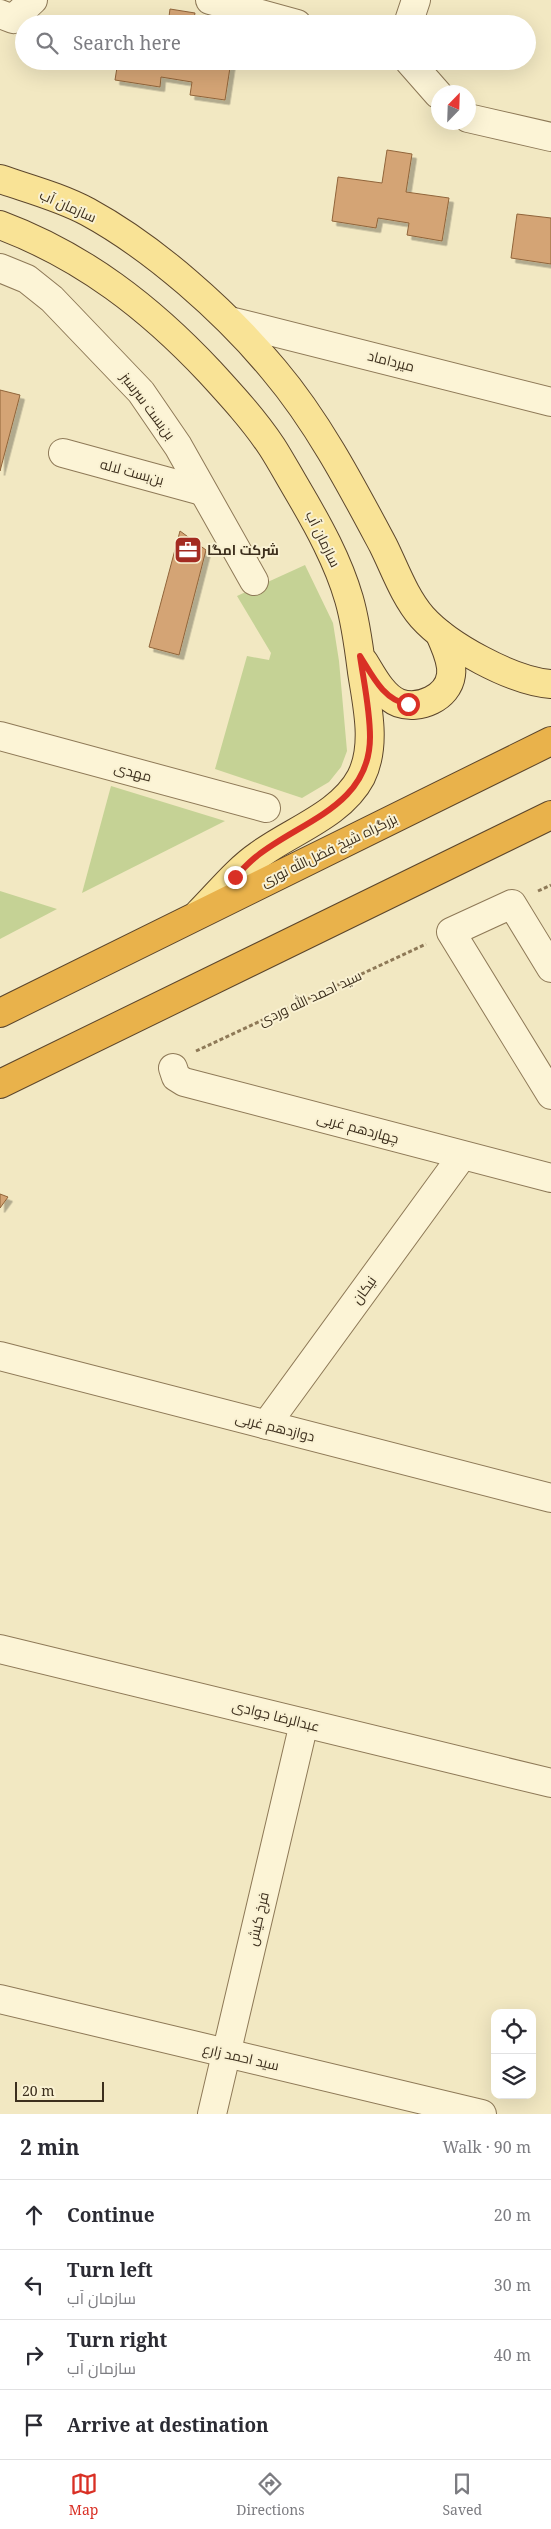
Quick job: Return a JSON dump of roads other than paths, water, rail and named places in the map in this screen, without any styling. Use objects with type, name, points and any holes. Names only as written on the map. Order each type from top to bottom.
[{"type":"highway","name":"بزرگراه شیخ فضل‌الله نوری","points":[[0,1013],[551,741]]},
{"type":"highway","points":[[0,1084],[551,815]]},
{"type":"main road","name":"سازمان آب","points":[[0,179],[87,212],[120,232],[171,270],[230,321],[275,370],[317,427],[383,546],[399,580],[422,616],[440,634],[511,675],[551,684]]},
{"type":"main road","name":"سازمان آب","points":[[0,225],[58,250],[81,263],[135,300],[180,340],[251,418],[272,447],[330,550],[350,600],[360,656],[370,738],[360,777],[343,799],[316,819],[257,856],[197,916]]},
{"type":"main road","points":[[360,656],[387,694],[399,703],[426,703],[438,696],[451,677],[448,655],[440,634]]},
{"type":"street","points":[[17,15],[33,0]]},
{"type":"street","points":[[210,0],[265,15]]},
{"type":"street","points":[[411,15],[416,0]]},
{"type":"street","points":[[0,14],[13,19],[15,17]]},
{"type":"street","points":[[417,70],[431,86]]},
{"type":"street","points":[[476,120],[551,137]]},
{"type":"street","name":"بن‌بست سرسبز","points":[[0,268],[27,279],[52,299],[121,370],[157,414],[254,580]]},
{"type":"street","name":"میرداماد","points":[[230,321],[551,402]]},
{"type":"street","name":"بن‌بست لاله","points":[[63,453],[202,491]]},
{"type":"street","name":"مهدی","points":[[0,736],[266,808]]},
{"type":"street","points":[[551,968],[512,904],[451,932],[551,1095]]},
{"type":"street","name":"چهاردهم غربی","points":[[173,1068],[176,1077],[184,1082],[551,1178]]},
{"type":"street","name":"نیکان","points":[[266,1424],[462,1156]]},
{"type":"street","name":"دوازدهم غربی","points":[[0,1356],[551,1498]]},
{"type":"street","name":"عبدالرضا جوادی","points":[[0,1649],[551,1783]]},
{"type":"street","name":"فرخ کیش","points":[[212,2114],[304,1723]]},
{"type":"street","name":"سید احمد زارع","points":[[0,1999],[482,2114]]},
{"type":"place","name":"شرکت امگا","points":[[188,550]]}]
